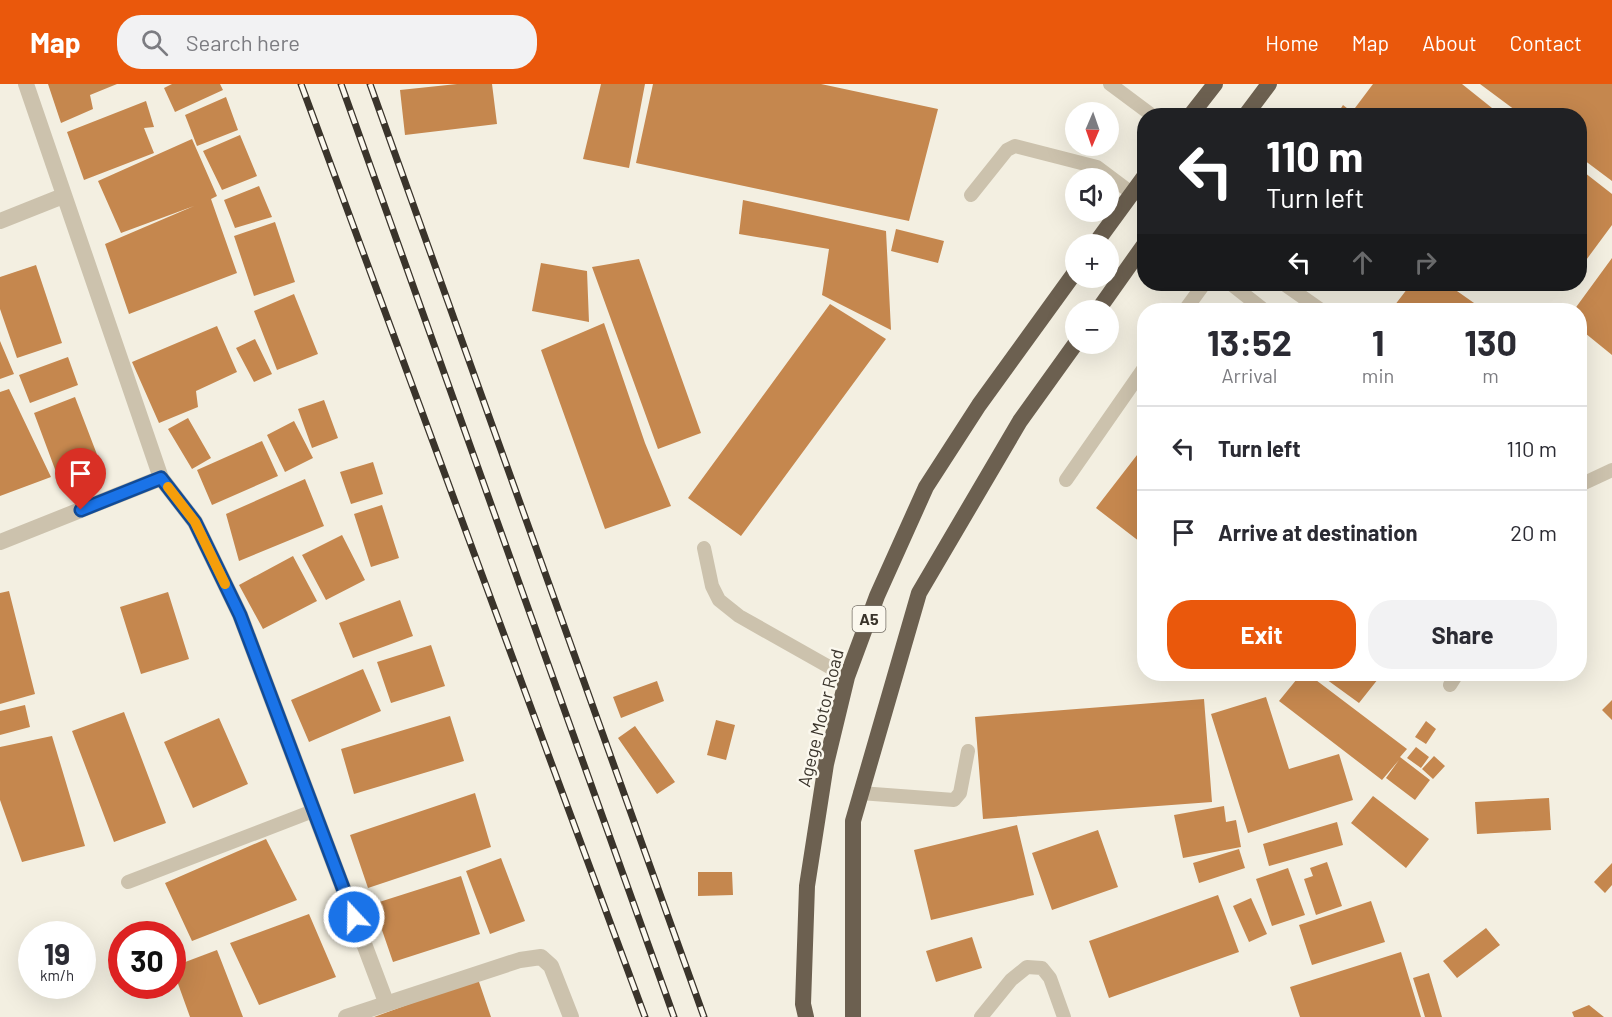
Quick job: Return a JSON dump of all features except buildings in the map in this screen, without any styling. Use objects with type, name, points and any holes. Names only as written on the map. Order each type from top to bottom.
[{"type":"highway","points":[[1196,108],[1215,84]]},
{"type":"highway","points":[[1251,108],[1269,84]]},
{"type":"highway","points":[[1103,234],[1137,188]]},
{"type":"highway","points":[[1105,300],[1137,255]]},
{"type":"highway","name":"Agege Motor Road","points":[[806,1017],[807,886],[826,764],[847,676],[877,596],[926,487],[979,405],[1065,286]]},
{"type":"highway","name":"A5","points":[[853,1017],[853,821],[919,593],[1020,421],[1068,354]]},
{"type":"street","points":[[26,84],[161,478],[195,522],[240,615],[386,1002]]},
{"type":"street","points":[[0,220],[63,196]]},
{"type":"street","points":[[0,542],[161,478]]},
{"type":"street","points":[[346,1017],[386,1002],[520,960],[541,957],[551,966],[571,1017]]},
{"type":"lane","points":[[1110,84],[1142,108]]},
{"type":"lane","points":[[971,195],[1007,150],[1015,146],[1024,146],[1097,167],[1133,194]]},
{"type":"lane","points":[[1240,291],[1255,303]]},
{"type":"lane","points":[[1294,291],[1311,303]]},
{"type":"lane","points":[[1066,480],[1137,378]]},
{"type":"lane","points":[[1587,482],[1612,470]]},
{"type":"lane","points":[[704,548],[712,586],[719,600],[739,616],[847,676]]},
{"type":"lane","points":[[860,793],[954,800],[960,793],[968,750]]},
{"type":"lane","points":[[128,882],[313,812]]},
{"type":"lane","points":[[981,1017],[1011,980],[1027,967],[1042,968],[1050,978],[1064,1017]]},
{"type":"railway","points":[[301,84],[645,1017]]},
{"type":"railway","points":[[341,84],[674,1017]]},
{"type":"railway","points":[[370,84],[704,1017]]},
{"type":"slow traffic","points":[[168,487],[195,522],[225,584]]},
{"type":"route","points":[[81,510],[161,478],[195,522],[240,615],[354,917]]}]
